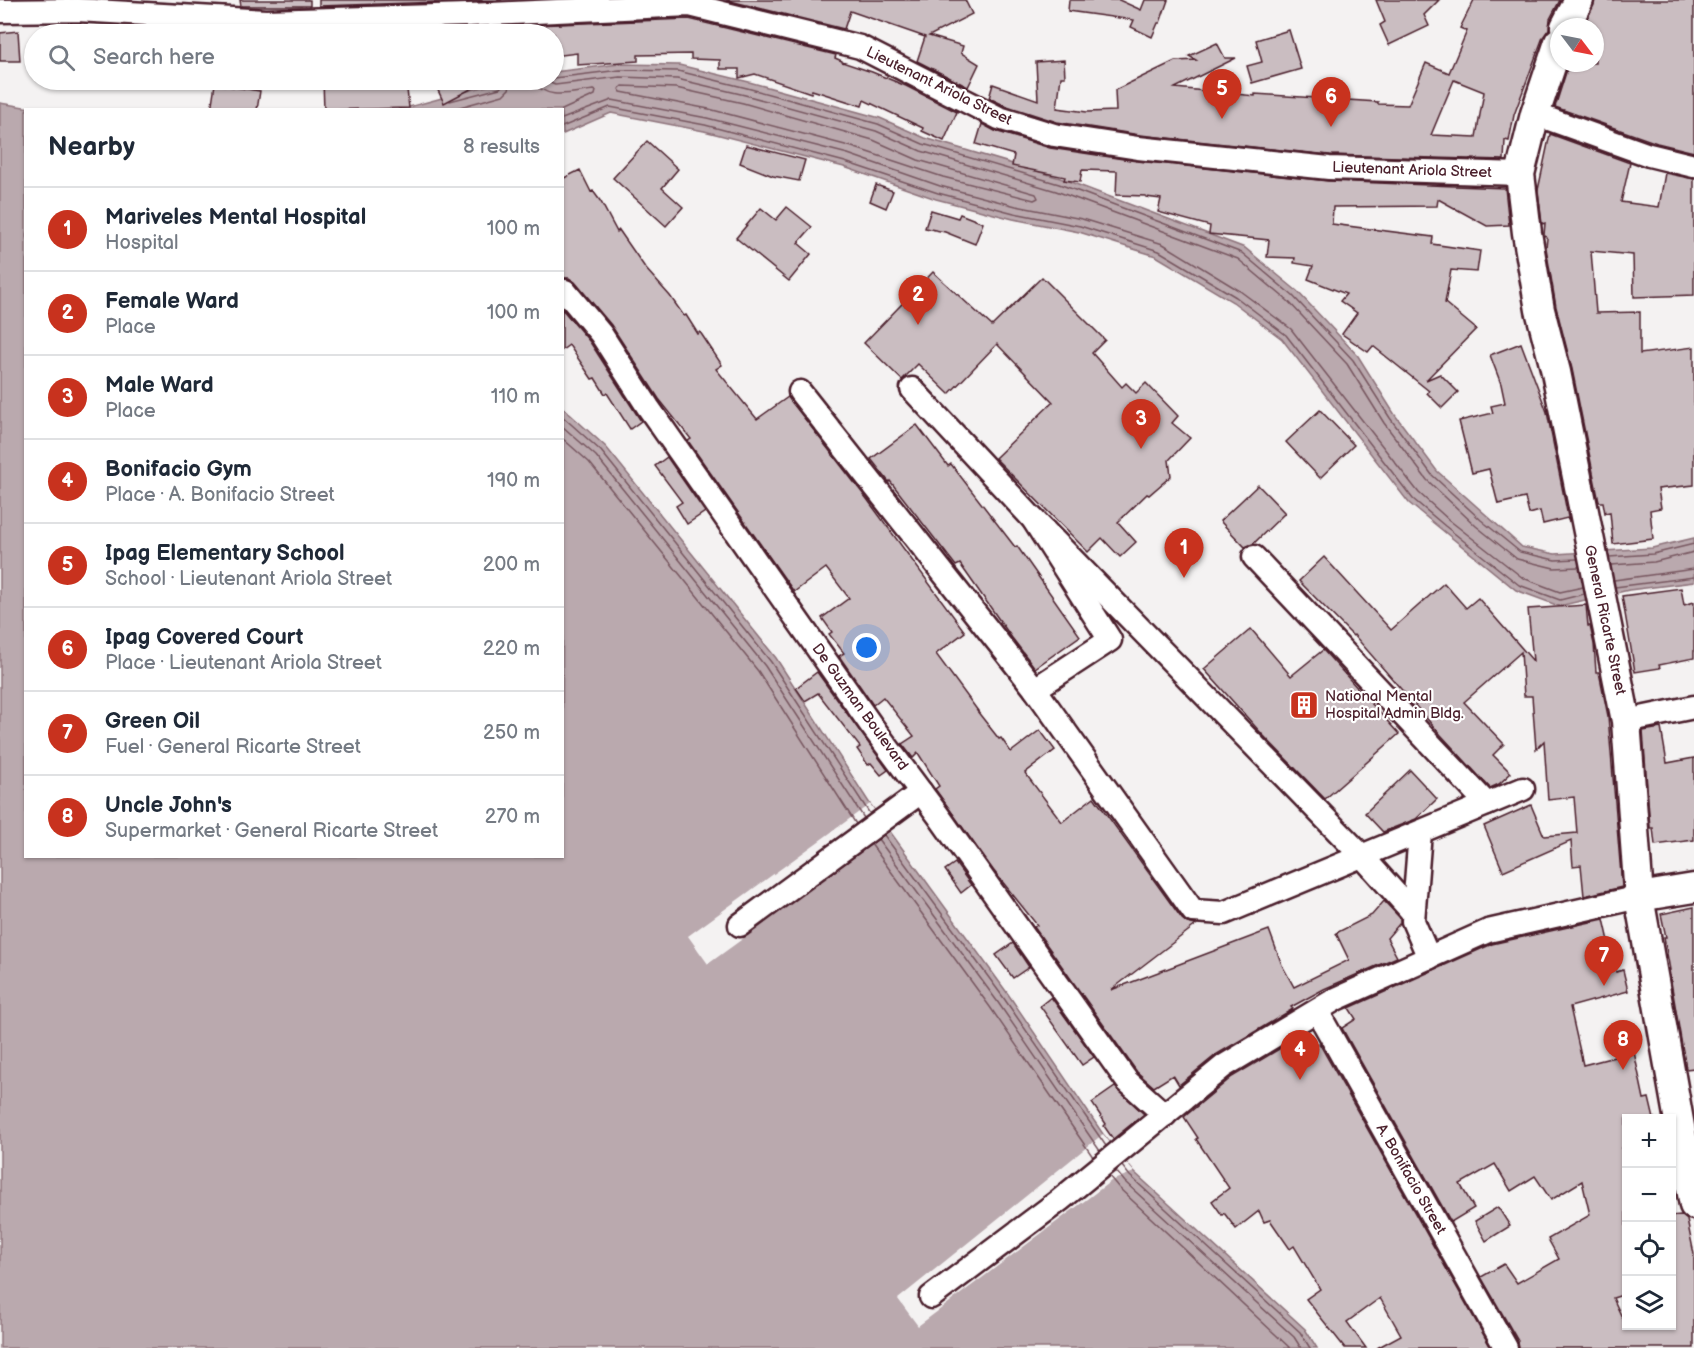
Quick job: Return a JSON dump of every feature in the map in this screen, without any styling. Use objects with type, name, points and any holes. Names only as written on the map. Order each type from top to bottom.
[{"type":"main road","points":[[1570,18],[1579,0]]},
{"type":"main road","name":"General Ricarte Street","points":[[1550,68],[1534,114],[1520,174],[1527,233],[1540,310],[1556,372],[1626,721],[1639,897],[1694,1205]]},
{"type":"main road","points":[[1639,897],[1694,888]]},
{"type":"street","name":"Lieutenant Ariola Street","points":[[0,11],[77,10],[266,21],[690,5],[861,47],[999,118],[1054,135],[1138,148],[1329,168],[1520,174]]},
{"type":"street","points":[[1534,114],[1649,155],[1694,166]]},
{"type":"street","name":"De Guzman Boulevard","points":[[565,291],[601,334],[648,407],[871,725],[1127,1081],[1165,1115]]},
{"type":"street","points":[[912,389],[1033,519],[1362,856],[1413,913]]},
{"type":"street","points":[[800,392],[1035,688],[1193,911],[1224,913],[1523,789]]},
{"type":"street","points":[[1033,519],[1110,640],[1035,688]]},
{"type":"street","points":[[1254,557],[1487,804]]},
{"type":"street","points":[[1626,721],[1694,706]]},
{"type":"street","points":[[740,925],[921,792]]},
{"type":"street","points":[[1420,832],[1413,921],[1429,957]]},
{"type":"street","points":[[931,1297],[1044,1213],[1224,1066],[1336,999],[1488,931],[1639,897]]},
{"type":"street","name":"A. Bonifacio Street","points":[[1317,1011],[1506,1348]]},
{"type":"water","points":[[620,64],[679,65],[749,82],[880,118],[925,138],[1060,178],[1245,248],[1297,291],[1358,356],[1395,415],[1437,471],[1522,547],[1555,554],[1652,548],[1694,538],[1694,582],[1629,590],[1559,606],[1516,590],[1409,503],[1282,339],[1233,302],[1156,256],[1079,232],[1013,219],[936,199],[844,167],[704,131],[611,113],[564,134],[564,108],[405,108],[471,90],[564,90],[564,71]]},
{"type":"water","points":[[0,103],[30,108],[24,108],[24,858],[564,858],[564,409],[606,447],[776,658],[870,804],[1008,994],[1103,1134],[1134,1172],[1305,1329],[1317,1348],[0,1348]]},
{"type":"pier","points":[[870,804],[890,832],[708,964],[688,936]]},
{"type":"pier","points":[[1103,1134],[1134,1172],[1111,1181],[918,1326],[898,1299]]},
{"type":"building","points":[[240,0],[310,0],[310,6],[241,6]]},
{"type":"building","points":[[319,0],[502,0],[319,6]]},
{"type":"building","points":[[726,0],[965,0],[972,14],[929,36],[963,46],[961,53],[979,64],[968,87],[917,61],[925,37],[850,11],[844,29]]},
{"type":"building","points":[[1069,0],[1119,0],[1141,10],[1145,0],[1168,0],[1152,37],[1131,27],[1134,20],[1068,11]]},
{"type":"building","points":[[1376,0],[1439,0],[1424,15],[1429,26],[1389,45],[1380,25],[1385,22]]},
{"type":"building","points":[[1474,0],[1560,0],[1550,18],[1549,29],[1543,37],[1514,115],[1509,141],[1505,140],[1504,160],[1330,155],[1140,135],[1057,122],[989,98],[993,84],[1038,100],[1036,62],[1064,60],[1065,77],[1061,77],[1057,108],[1087,112],[1116,111],[1115,90],[1175,61],[1196,60],[1189,56],[1217,43],[1225,58],[1236,58],[1175,88],[1255,96],[1255,94],[1408,105],[1426,63],[1449,73],[1467,31],[1460,28]],"holes":[[[1454,80],[1484,92],[1476,137],[1431,135]]]},
{"type":"building","points":[[1595,0],[1694,0],[1694,152],[1657,143],[1555,107],[1566,72],[1604,72],[1604,18],[1588,18]]},
{"type":"building","points":[[689,19],[836,55],[835,58],[842,62],[906,86],[957,112],[944,141],[922,131],[923,128],[864,100],[862,106],[812,90],[811,93],[755,74],[739,78],[739,69],[720,69],[720,60],[691,59],[691,54],[638,55],[638,61],[577,65],[577,53],[564,55],[564,24],[561,24]]},
{"type":"building","points":[[1289,30],[1301,69],[1252,83],[1247,66],[1262,62],[1256,40]]},
{"type":"building","points":[[18,31],[20,61],[0,61],[0,33]]},
{"type":"building","points":[[214,90],[260,91],[257,108],[211,108]]},
{"type":"building","points":[[323,90],[407,90],[409,108],[324,108]]},
{"type":"building","points":[[438,90],[469,90],[444,103]]},
{"type":"building","points":[[982,124],[995,131],[1050,148],[1137,161],[1328,181],[1505,188],[1509,225],[1487,226],[1438,199],[1437,206],[1333,207],[1332,224],[1433,237],[1432,244],[1480,251],[1477,272],[1451,270],[1445,303],[1476,329],[1426,380],[1440,374],[1458,392],[1442,408],[1427,393],[1429,391],[1373,346],[1368,352],[1342,334],[1357,313],[1340,301],[1346,294],[1308,279],[1313,266],[1294,263],[1295,258],[1267,257],[1269,240],[1209,234],[1210,226],[1158,212],[1161,199],[1116,195],[1117,171],[1082,170],[1080,182],[1012,166],[1014,155],[976,144]]},
{"type":"building","points":[[1550,134],[1630,163],[1621,202],[1659,207],[1665,173],[1694,179],[1694,295],[1634,297],[1633,255],[1591,251],[1596,313],[1640,312],[1640,354],[1694,347],[1694,485],[1658,489],[1661,508],[1650,510],[1653,539],[1613,544],[1610,512],[1605,513],[1603,502],[1599,502],[1572,369],[1556,307],[1546,248],[1547,238],[1544,235],[1545,223],[1542,224],[1538,190]]},
{"type":"building","points":[[647,141],[678,169],[662,188],[683,207],[666,226],[613,178]]},
{"type":"building","points":[[746,145],[805,160],[799,181],[773,176],[740,163]]},
{"type":"building","points":[[580,170],[591,192],[593,191],[601,202],[617,232],[619,230],[646,269],[684,316],[686,315],[698,334],[700,332],[722,365],[716,369],[757,419],[788,397],[867,499],[965,632],[936,654],[977,711],[1011,752],[1040,730],[1055,750],[1025,773],[1062,822],[1094,797],[1182,919],[1196,925],[1111,990],[1269,930],[1282,965],[1294,987],[1349,960],[1336,933],[1372,915],[1384,901],[1400,918],[1400,923],[1387,938],[1397,957],[1324,989],[1291,1007],[1293,1009],[1217,1054],[1179,1085],[1173,1075],[1154,1087],[1137,1072],[1034,927],[1037,925],[993,870],[935,789],[939,786],[918,753],[913,758],[902,744],[914,736],[883,697],[873,705],[839,656],[844,653],[829,634],[832,632],[822,618],[849,598],[826,568],[794,592],[688,441],[691,439],[659,399],[611,325],[575,282],[564,278],[564,178]]},
{"type":"building","points":[[876,185],[893,191],[886,208],[870,201]]},
{"type":"building","points":[[787,207],[812,227],[798,243],[811,254],[789,281],[736,238],[761,208],[776,220]]},
{"type":"building","points":[[931,210],[958,218],[960,214],[983,223],[975,244],[945,232],[925,228]]},
{"type":"building","points":[[933,272],[992,326],[1042,277],[1105,340],[1092,353],[1122,387],[1126,383],[1136,393],[1146,383],[1178,416],[1172,423],[1190,438],[1169,460],[1171,476],[1149,495],[1147,494],[1118,522],[1136,542],[1120,557],[1102,538],[1088,552],[995,458],[1053,402],[997,344],[949,394],[918,364],[902,380],[864,343]]},
{"type":"building","points":[[564,311],[590,342],[641,421],[630,429],[607,393],[605,394],[595,378],[592,379],[569,345],[564,349]]},
{"type":"building","points":[[1521,343],[1547,412],[1569,522],[1567,518],[1543,524],[1540,511],[1529,514],[1525,498],[1498,504],[1489,469],[1472,473],[1459,421],[1493,413],[1491,406],[1505,403],[1501,384],[1490,355]]},
{"type":"building","points":[[1320,410],[1354,445],[1320,478],[1286,442]]},
{"type":"building","points":[[917,425],[948,466],[951,464],[1015,547],[1017,546],[1080,636],[1035,668],[960,564],[956,566],[871,459]]},
{"type":"building","points":[[667,457],[705,512],[687,524],[676,506],[682,502],[655,466]]},
{"type":"building","points":[[1258,485],[1285,513],[1253,544],[1245,547],[1220,521]]},
{"type":"building","points":[[1324,557],[1391,630],[1444,583],[1466,608],[1478,598],[1533,661],[1528,609],[1586,605],[1588,626],[1590,626],[1594,644],[1596,672],[1599,672],[1608,716],[1622,887],[1584,896],[1581,865],[1573,866],[1571,841],[1503,871],[1484,826],[1531,805],[1544,836],[1577,833],[1574,797],[1548,800],[1544,741],[1536,749],[1532,696],[1524,696],[1521,652],[1464,702],[1504,744],[1493,755],[1511,773],[1499,784],[1490,788],[1354,635],[1299,581]]},
{"type":"building","points":[[1681,588],[1684,605],[1694,602],[1694,658],[1659,665],[1660,668],[1635,672],[1622,596]]},
{"type":"building","name":"National Mental Hospital Admin Bldg.","points":[[1251,629],[1291,676],[1323,650],[1399,734],[1325,799],[1261,733],[1204,669]]},
{"type":"building","points":[[817,672],[888,770],[881,775],[871,763],[868,765],[857,749],[860,747],[818,693],[805,701],[796,688]]},
{"type":"building","points":[[1661,728],[1667,763],[1694,758],[1694,840],[1655,845],[1653,828],[1650,828],[1643,731]]},
{"type":"building","points":[[1410,770],[1437,799],[1416,819],[1383,832],[1365,813]]},
{"type":"building","points":[[955,863],[971,885],[961,893],[945,870]]},
{"type":"building","points":[[1694,907],[1694,1068],[1686,1069],[1661,914]]},
{"type":"building","points":[[1604,919],[1616,972],[1623,970],[1628,991],[1570,1007],[1583,1065],[1634,1052],[1644,1099],[1649,1098],[1653,1114],[1622,1114],[1622,1295],[1613,1298],[1622,1317],[1622,1330],[1676,1330],[1676,1216],[1681,1215],[1687,1220],[1694,1254],[1694,1348],[1519,1348],[1518,1341],[1481,1277],[1504,1264],[1517,1283],[1559,1259],[1548,1239],[1590,1215],[1582,1181],[1551,1200],[1535,1176],[1511,1191],[1495,1164],[1460,1184],[1474,1208],[1451,1222],[1342,1028],[1356,1019],[1349,1008],[1492,944]]},
{"type":"building","points":[[1013,943],[1029,967],[1013,978],[996,955]]},
{"type":"building","points":[[1051,997],[1094,1057],[1082,1065],[1040,1006]]},
{"type":"building","points":[[1306,1033],[1314,1046],[1319,1043],[1491,1348],[1377,1348],[1401,1335],[1380,1298],[1347,1322],[1366,1348],[1345,1348],[1306,1299],[1320,1289],[1294,1246],[1290,1249],[1270,1220],[1264,1222],[1259,1211],[1236,1229],[1212,1201],[1229,1188],[1184,1117],[1232,1077]]},
{"type":"building","points":[[1115,1087],[1144,1114],[1113,1139],[1092,1103]]},
{"type":"building","points":[[1498,1207],[1510,1226],[1486,1241],[1475,1221]]},
{"type":"place","name":"Ipag Elementary School","points":[[1222,119]]},
{"type":"place","name":"Ipag Covered Court","points":[[1331,127]]},
{"type":"place","name":"Female Ward","points":[[918,325]]},
{"type":"place","name":"Male Ward","points":[[1141,449]]},
{"type":"place","name":"Mariveles Mental Hospital","points":[[1184,578]]},
{"type":"place","name":"National Mental Hospital Admin Bldg.","points":[[1304,705]]},
{"type":"place","name":"Green Oil","points":[[1604,986]]},
{"type":"place","name":"Uncle John's","points":[[1623,1070]]},
{"type":"place","name":"Bonifacio Gym","points":[[1300,1080]]}]
